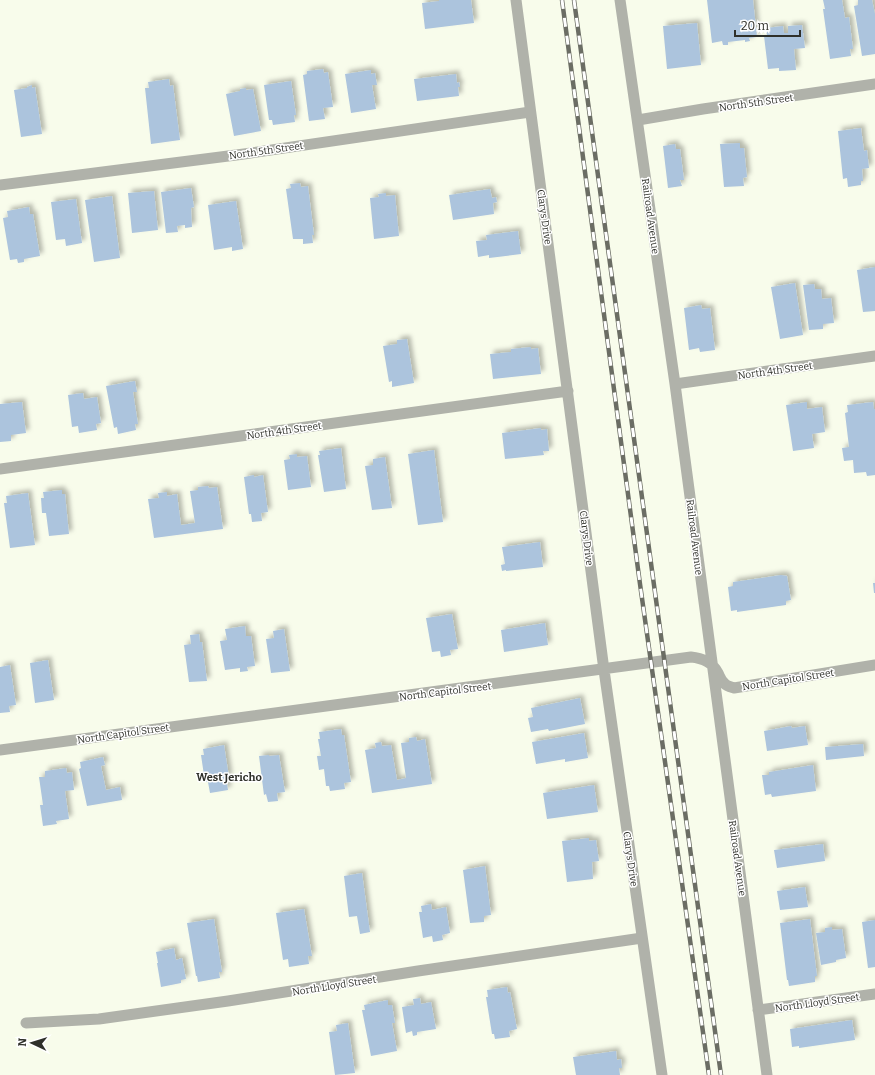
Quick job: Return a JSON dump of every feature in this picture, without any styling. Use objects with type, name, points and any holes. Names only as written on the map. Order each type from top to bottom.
[{"type":"street","name":"Clarys Drive","points":[[516,0],[604,670],[662,1075]]},
{"type":"street","name":"Railroad Avenue","points":[[620,0],[675,384],[767,1075]]},
{"type":"street","name":"North 5th Street","points":[[638,120],[875,84]]},
{"type":"street","name":"North 5th Street","points":[[0,185],[244,154],[530,112]]},
{"type":"street","name":"North 4th Street","points":[[675,384],[875,356]]},
{"type":"street","name":"North 4th Street","points":[[0,469],[568,390]]},
{"type":"street","name":"North Capitol Street","points":[[0,750],[604,670],[691,657],[698,658],[712,664],[718,671],[721,680],[726,685],[734,688],[875,665]]},
{"type":"street","name":"North Lloyd Street","points":[[26,1022],[98,1019],[228,1002],[426,970],[642,938]]},
{"type":"street","name":"North Lloyd Street","points":[[758,1010],[875,994]]},
{"type":"building","points":[[439,0],[471,0],[474,23],[425,29],[422,3]]},
{"type":"building","points":[[707,0],[753,0],[757,37],[749,38],[750,41],[745,42],[745,40],[728,42],[728,45],[723,45],[722,41],[712,43]]},
{"type":"building","points":[[823,0],[842,0],[845,18],[849,17],[853,49],[850,49],[851,56],[830,59]]},
{"type":"building","points":[[858,0],[872,0],[875,14],[875,54],[862,56],[854,6],[858,5]]},
{"type":"building","points":[[697,23],[701,65],[667,69],[663,26]]},
{"type":"building","points":[[802,25],[805,48],[794,49],[796,70],[779,71],[779,68],[768,69],[764,36],[767,35],[766,28],[783,26],[784,33],[788,33],[788,26]]},
{"type":"building","points":[[323,69],[324,73],[328,72],[333,107],[323,108],[325,119],[309,121],[303,75],[307,74],[307,71]]},
{"type":"building","points":[[371,70],[371,74],[375,73],[377,85],[372,85],[376,109],[351,113],[345,74]]},
{"type":"building","points":[[456,74],[457,83],[459,82],[460,87],[458,87],[459,96],[417,101],[414,79]]},
{"type":"building","points":[[169,79],[170,86],[173,85],[180,140],[151,144],[145,88],[149,88],[148,82]]},
{"type":"building","points":[[291,81],[296,115],[294,115],[295,122],[273,125],[272,120],[269,120],[264,85]]},
{"type":"building","points":[[32,85],[32,88],[35,87],[42,134],[21,137],[14,90],[27,88]]},
{"type":"building","points":[[246,88],[246,90],[253,89],[261,131],[234,136],[226,94]]},
{"type":"building","points":[[861,128],[864,151],[867,150],[869,168],[862,169],[863,181],[861,181],[861,185],[848,187],[847,178],[843,179],[838,131]]},
{"type":"building","points":[[740,143],[740,148],[744,148],[747,177],[743,178],[744,186],[724,187],[720,144]]},
{"type":"building","points":[[675,144],[676,149],[680,149],[684,180],[680,180],[682,186],[668,188],[663,146]]},
{"type":"building","points":[[300,183],[301,187],[308,186],[314,235],[312,235],[313,243],[303,244],[303,239],[293,239],[286,189],[291,188],[290,184]]},
{"type":"building","points":[[191,188],[194,207],[191,208],[192,227],[185,228],[185,225],[177,226],[178,232],[166,233],[161,192]]},
{"type":"building","points":[[490,189],[492,198],[496,197],[497,202],[493,203],[494,214],[453,220],[449,195]]},
{"type":"building","points":[[154,191],[158,230],[132,233],[128,193]]},
{"type":"building","points":[[386,193],[386,196],[395,195],[399,236],[374,239],[370,198],[379,197],[378,194]]},
{"type":"building","points":[[112,196],[120,258],[94,262],[85,200]]},
{"type":"building","points":[[76,199],[82,243],[66,246],[65,239],[56,240],[51,202]]},
{"type":"building","points":[[236,201],[243,249],[232,251],[232,247],[214,250],[208,205]]},
{"type":"building","points":[[29,207],[30,214],[33,214],[40,256],[24,259],[24,262],[18,263],[17,259],[10,260],[3,218],[8,217],[7,211]]},
{"type":"building","points":[[518,231],[521,254],[489,258],[489,255],[478,257],[476,241],[487,240],[486,235]]},
{"type":"building","points":[[875,267],[875,311],[863,312],[857,270]]},
{"type":"building","points":[[795,283],[803,335],[780,339],[771,287]]},
{"type":"building","points":[[814,284],[815,289],[821,289],[822,299],[831,298],[834,323],[823,324],[823,329],[809,330],[803,285]]},
{"type":"building","points":[[701,305],[702,309],[710,308],[715,350],[700,352],[699,348],[689,350],[684,308]]},
{"type":"building","points":[[407,339],[414,383],[392,387],[392,381],[389,382],[383,346],[397,344],[397,340]]},
{"type":"building","points":[[531,347],[531,349],[538,348],[541,374],[493,379],[490,354],[511,352],[511,349]]},
{"type":"building","points":[[135,381],[137,392],[133,392],[138,424],[135,424],[136,430],[118,434],[117,427],[114,428],[106,386]]},
{"type":"building","points":[[83,393],[84,399],[97,397],[101,423],[96,424],[97,430],[79,433],[78,426],[72,427],[68,395]]},
{"type":"building","points":[[22,402],[26,433],[11,435],[11,441],[0,442],[0,404]]},
{"type":"building","points":[[807,402],[807,409],[822,407],[825,432],[812,434],[814,448],[793,451],[786,405]]},
{"type":"building","points":[[873,402],[875,409],[875,475],[867,476],[866,472],[854,473],[853,460],[844,461],[842,448],[849,447],[845,413],[848,412],[847,405]]},
{"type":"building","points":[[541,428],[541,430],[547,429],[549,451],[543,451],[544,455],[505,459],[502,433]]},
{"type":"building","points":[[341,448],[346,489],[324,492],[318,455],[320,455],[319,451]]},
{"type":"building","points":[[434,450],[443,522],[418,525],[408,454]]},
{"type":"building","points":[[297,454],[297,457],[307,456],[311,487],[288,490],[284,460],[290,459],[289,455]]},
{"type":"building","points":[[385,457],[392,508],[372,510],[365,466],[373,465],[373,459]]},
{"type":"building","points":[[254,475],[254,477],[263,475],[268,512],[261,513],[262,521],[252,522],[251,514],[249,514],[244,477]]},
{"type":"building","points":[[208,486],[209,488],[217,487],[223,529],[154,538],[148,499],[159,498],[158,493],[167,492],[167,496],[177,494],[181,525],[195,523],[190,491],[198,490],[198,487]]},
{"type":"building","points":[[62,490],[62,494],[65,494],[69,534],[49,536],[46,513],[42,513],[41,498],[44,498],[43,492]]},
{"type":"building","points":[[28,493],[35,545],[10,548],[4,503],[7,503],[6,496]]},
{"type":"building","points":[[540,542],[543,567],[502,571],[501,565],[505,564],[502,547]]},
{"type":"building","points":[[781,575],[787,576],[791,600],[786,601],[786,605],[737,612],[737,610],[731,611],[728,587],[733,586],[733,582]]},
{"type":"building","points":[[873,583],[875,583],[875,593],[874,593]]},
{"type":"building","points":[[452,614],[458,649],[450,650],[451,655],[441,657],[440,651],[432,652],[426,618]]},
{"type":"building","points":[[545,623],[548,645],[504,652],[501,630]]},
{"type":"building","points":[[245,626],[246,636],[251,636],[255,666],[247,667],[248,671],[240,672],[240,668],[225,670],[220,641],[227,640],[225,629]]},
{"type":"building","points":[[284,629],[290,671],[271,673],[266,639],[274,638],[273,631]]},
{"type":"building","points":[[199,634],[200,642],[202,642],[207,681],[189,682],[184,645],[191,644],[190,635]]},
{"type":"building","points":[[48,660],[54,700],[35,703],[30,663]]},
{"type":"building","points":[[10,665],[16,705],[9,706],[10,712],[0,713],[0,667]]},
{"type":"building","points":[[580,698],[585,724],[549,731],[548,729],[531,732],[528,718],[533,717],[531,708]]},
{"type":"building","points":[[791,726],[792,728],[805,726],[808,745],[767,751],[764,731]]},
{"type":"building","points":[[341,729],[342,735],[344,735],[351,782],[344,783],[345,789],[330,791],[329,786],[326,786],[324,769],[319,770],[317,756],[321,756],[318,739],[320,739],[319,732]]},
{"type":"building","points":[[584,733],[588,758],[565,762],[565,759],[536,764],[532,742]]},
{"type":"building","points":[[416,737],[417,741],[425,739],[432,784],[372,793],[365,750],[376,748],[375,743],[381,742],[382,746],[391,745],[397,780],[406,778],[401,743],[409,742],[409,738]]},
{"type":"building","points":[[863,744],[864,756],[826,760],[825,747]]},
{"type":"building","points":[[224,745],[229,777],[226,777],[228,790],[210,793],[208,782],[205,782],[201,755],[204,755],[203,749]]},
{"type":"building","points":[[279,755],[285,792],[277,793],[278,801],[268,802],[266,794],[264,795],[259,756]]},
{"type":"building","points":[[103,757],[105,765],[101,766],[106,790],[120,787],[122,800],[87,806],[79,769],[81,768],[80,762]]},
{"type":"building","points":[[813,765],[816,791],[772,797],[771,794],[765,795],[762,775],[769,775],[769,772]]},
{"type":"building","points":[[66,768],[67,773],[72,772],[74,790],[65,791],[69,819],[56,821],[57,824],[43,826],[40,805],[43,805],[39,777],[45,777],[45,771]]},
{"type":"building","points":[[594,785],[598,812],[547,819],[543,793]]},
{"type":"building","points":[[589,838],[589,841],[596,840],[599,861],[592,862],[593,879],[567,882],[562,841]]},
{"type":"building","points":[[823,844],[825,861],[777,868],[774,850]]},
{"type":"building","points":[[485,866],[491,915],[484,916],[484,922],[470,923],[463,870]]},
{"type":"building","points":[[362,873],[370,932],[360,934],[357,916],[349,917],[344,876]]},
{"type":"building","points":[[805,887],[808,907],[780,910],[777,891]]},
{"type":"building","points":[[431,904],[432,910],[446,907],[450,933],[442,935],[443,940],[433,942],[432,936],[423,938],[419,912],[422,912],[421,906]]},
{"type":"building","points":[[304,909],[312,956],[308,956],[309,964],[289,967],[288,959],[283,960],[276,913]]},
{"type":"building","points":[[214,919],[222,972],[219,972],[220,978],[198,982],[187,923]]},
{"type":"building","points":[[810,919],[817,976],[815,976],[815,982],[789,986],[780,923]]},
{"type":"building","points":[[875,920],[875,967],[868,968],[862,922]]},
{"type":"building","points":[[832,927],[832,930],[842,929],[846,958],[821,965],[816,933],[825,932],[825,928]]},
{"type":"building","points":[[174,948],[176,960],[182,958],[186,979],[181,980],[181,983],[161,987],[156,952]]},
{"type":"building","points":[[507,987],[508,993],[510,992],[517,1029],[509,1031],[510,1037],[495,1039],[494,1034],[492,1034],[486,997],[488,997],[487,990]]},
{"type":"building","points":[[420,998],[421,1004],[431,1002],[436,1029],[417,1032],[417,1035],[413,1036],[412,1031],[406,1033],[402,1007],[414,1005],[413,999]]},
{"type":"building","points":[[388,1000],[388,1005],[392,1005],[395,1023],[392,1023],[397,1051],[371,1056],[362,1010],[365,1010],[364,1005]]},
{"type":"building","points":[[852,1020],[855,1040],[799,1048],[799,1046],[792,1047],[790,1029]]},
{"type":"building","points":[[348,1023],[355,1073],[335,1075],[329,1032],[337,1031],[336,1025]]},
{"type":"building","points":[[616,1051],[617,1060],[621,1059],[622,1068],[619,1068],[620,1075],[576,1075],[573,1057]]},
{"type":"railway","points":[[562,0],[640,584],[709,1075]]},
{"type":"railway","points":[[574,0],[721,1075]]},
{"type":"district","name":"West Jericho","points":[[229,777]]}]
